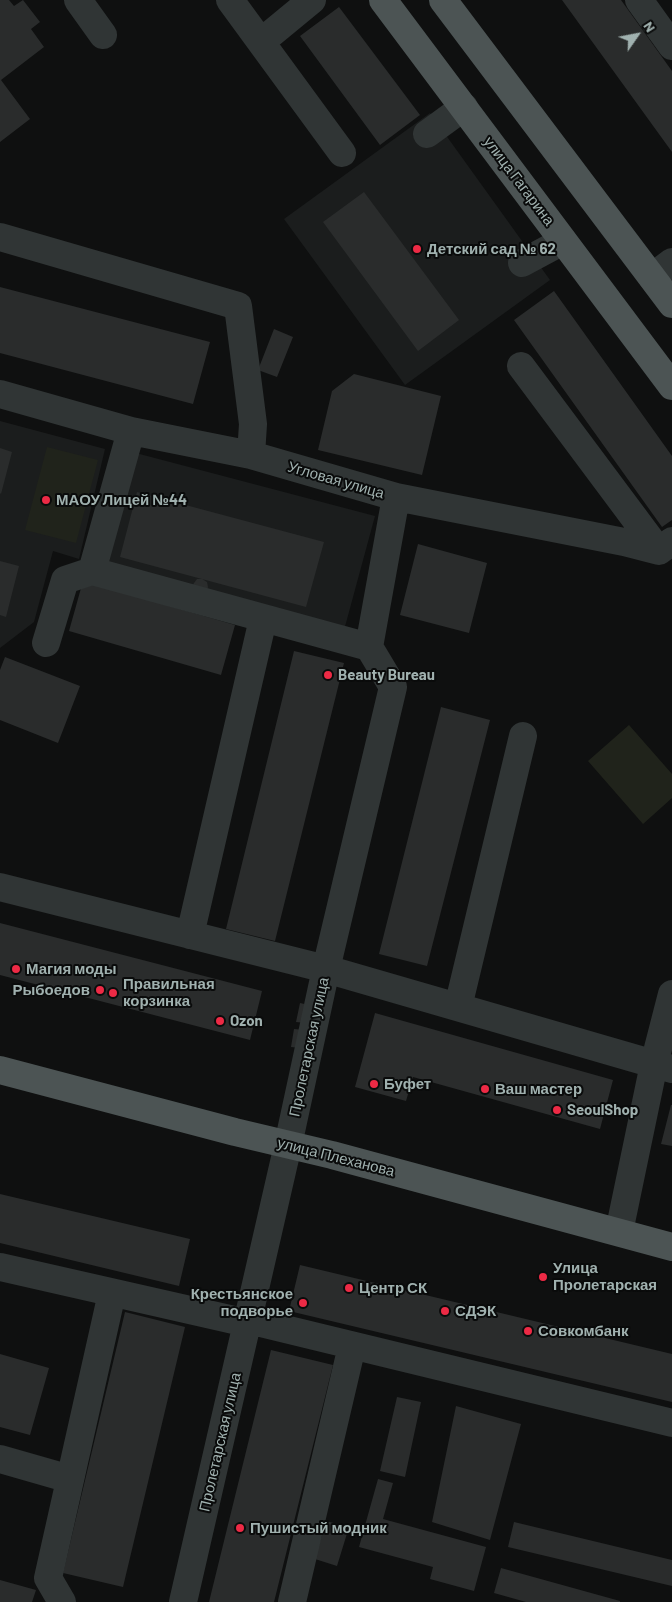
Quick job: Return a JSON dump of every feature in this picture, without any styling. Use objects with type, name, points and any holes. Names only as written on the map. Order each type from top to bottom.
[{"type":"main road","name":"улица Гагарина","points":[[383,0],[672,386]]},
{"type":"main road","points":[[443,0],[662,269],[672,304]]},
{"type":"main road","name":"улица Плеханова","points":[[0,1070],[672,1247]]},
{"type":"street","points":[[78,0],[104,35]]},
{"type":"street","points":[[230,0],[342,153]]},
{"type":"street","points":[[261,42],[312,0]]},
{"type":"street","points":[[639,0],[672,46]]},
{"type":"street","points":[[427,134],[464,108]]},
{"type":"street","points":[[0,237],[238,306],[253,424],[251,456]]},
{"type":"street","points":[[522,263],[563,240]]},
{"type":"street","points":[[520,366],[665,546]]},
{"type":"street","name":"Угловая улица","points":[[0,394],[131,431],[251,456],[396,497],[624,542],[665,546]]},
{"type":"street","points":[[92,570],[131,431]]},
{"type":"street","points":[[46,643],[65,580],[92,570],[369,647],[396,497]]},
{"type":"street","points":[[190,935],[263,619]]},
{"type":"street","name":"Пролетарская улица","points":[[183,1602],[288,1145],[326,969],[393,687],[369,647]]},
{"type":"street","points":[[458,1007],[523,736]]},
{"type":"street","points":[[0,886],[326,969],[663,1066]]},
{"type":"street","points":[[618,1232],[663,1066],[672,994]]},
{"type":"street","points":[[0,1267],[352,1346],[672,1423]]},
{"type":"street","points":[[62,1602],[48,1578],[112,1293]]},
{"type":"street","points":[[292,1602],[352,1346]]},
{"type":"street","points":[[0,1460],[70,1479]]},
{"type":"shaded area","name":"Детский сад № 62","points":[[430,113],[550,280],[405,385],[284,219]]},
{"type":"shaded area","name":"МАОУ Лицей №44","points":[[0,421],[105,449],[79,559],[53,551],[34,622],[0,648]]},
{"type":"shaded area","points":[[47,447],[98,460],[76,543],[25,530]]},
{"type":"shaded area","points":[[132,452],[375,516],[343,634],[101,570]]},
{"type":"shaded area","points":[[629,725],[672,774],[672,798],[643,824],[588,761]]},
{"type":"building","points":[[0,0],[9,0],[14,6],[23,0],[40,22],[31,29],[44,47],[1,80],[30,119],[0,142]]},
{"type":"building","points":[[562,0],[621,0],[672,71],[672,152]]},
{"type":"building","points":[[339,7],[420,115],[380,145],[300,36]]},
{"type":"building","points":[[364,192],[459,320],[418,351],[323,222]]},
{"type":"building","points":[[0,287],[210,342],[193,404],[0,353]]},
{"type":"building","points":[[554,291],[672,456],[672,520],[662,527],[514,320]]},
{"type":"building","points":[[274,329],[293,337],[277,377],[258,370]]},
{"type":"building","points":[[354,374],[441,396],[422,475],[318,450],[332,391]]},
{"type":"building","points":[[0,448],[12,452],[1,494],[0,493]]},
{"type":"building","points":[[137,492],[324,542],[306,607],[120,557]]},
{"type":"building","points":[[418,544],[487,563],[469,633],[400,615]]},
{"type":"building","points":[[0,561],[19,566],[6,617],[0,615]]},
{"type":"building","points":[[197,579],[207,582],[207,591],[192,587]]},
{"type":"building","points":[[83,581],[235,625],[221,675],[69,631]]},
{"type":"building","points":[[294,651],[344,663],[275,941],[226,929]]},
{"type":"building","points":[[5,657],[80,686],[58,743],[0,720],[0,670]]},
{"type":"building","points":[[441,707],[490,720],[427,966],[379,954]]},
{"type":"building","points":[[0,923],[262,991],[250,1040],[0,975]]},
{"type":"building","points":[[300,1003],[309,1005],[306,1023],[296,1022]]},
{"type":"building","points":[[375,1013],[613,1080],[600,1129],[413,1077],[406,1101],[355,1087]]},
{"type":"building","points":[[294,1029],[304,1030],[301,1048],[291,1047]]},
{"type":"building","points":[[672,1105],[672,1146],[661,1144]]},
{"type":"building","points":[[0,1194],[190,1239],[179,1286],[0,1243]]},
{"type":"building","points":[[300,1265],[672,1354],[672,1402],[289,1311]]},
{"type":"building","points":[[125,1312],[185,1327],[123,1587],[63,1573]]},
{"type":"building","points":[[271,1350],[333,1365],[274,1602],[209,1602]]},
{"type":"building","points":[[0,1354],[49,1368],[30,1435],[0,1427]]},
{"type":"building","points":[[397,1397],[421,1402],[405,1477],[380,1471]]},
{"type":"building","points":[[456,1406],[521,1424],[490,1540],[432,1522]]},
{"type":"building","points":[[378,1479],[393,1483],[383,1519],[486,1547],[474,1591],[430,1579],[433,1567],[359,1547]]},
{"type":"building","points":[[326,1521],[349,1527],[337,1566],[315,1559]]},
{"type":"building","points":[[514,1522],[672,1560],[672,1586],[508,1547]]},
{"type":"building","points":[[501,1568],[620,1602],[526,1602],[494,1593]]},
{"type":"building","points":[[0,1580],[36,1590],[32,1602],[0,1602]]},
{"type":"place","name":"Детский сад № 62","points":[[417,249]]},
{"type":"place","name":"МАОУ Лицей №44","points":[[46,500]]},
{"type":"place","name":"Beauty Bureau","points":[[328,675]]},
{"type":"place","name":"Магия моды","points":[[16,969]]},
{"type":"place","name":"Рыбоедов","points":[[100,990]]},
{"type":"place","name":"Правильная корзинка","points":[[113,993]]},
{"type":"place","name":"Ozon","points":[[220,1021]]},
{"type":"place","name":"Буфет","points":[[374,1084]]},
{"type":"place","name":"Ваш мастер","points":[[485,1089]]},
{"type":"place","name":"SeoulShop","points":[[557,1110]]},
{"type":"place","name":"Улица Пролетарская","points":[[543,1277]]},
{"type":"place","name":"Центр СК","points":[[349,1288]]},
{"type":"place","name":"Крестьянское подворье","points":[[303,1303]]},
{"type":"place","name":"СДЭК","points":[[445,1311]]},
{"type":"place","name":"Совкомбанк","points":[[528,1331]]},
{"type":"place","name":"Пушистый модник","points":[[240,1528]]}]
